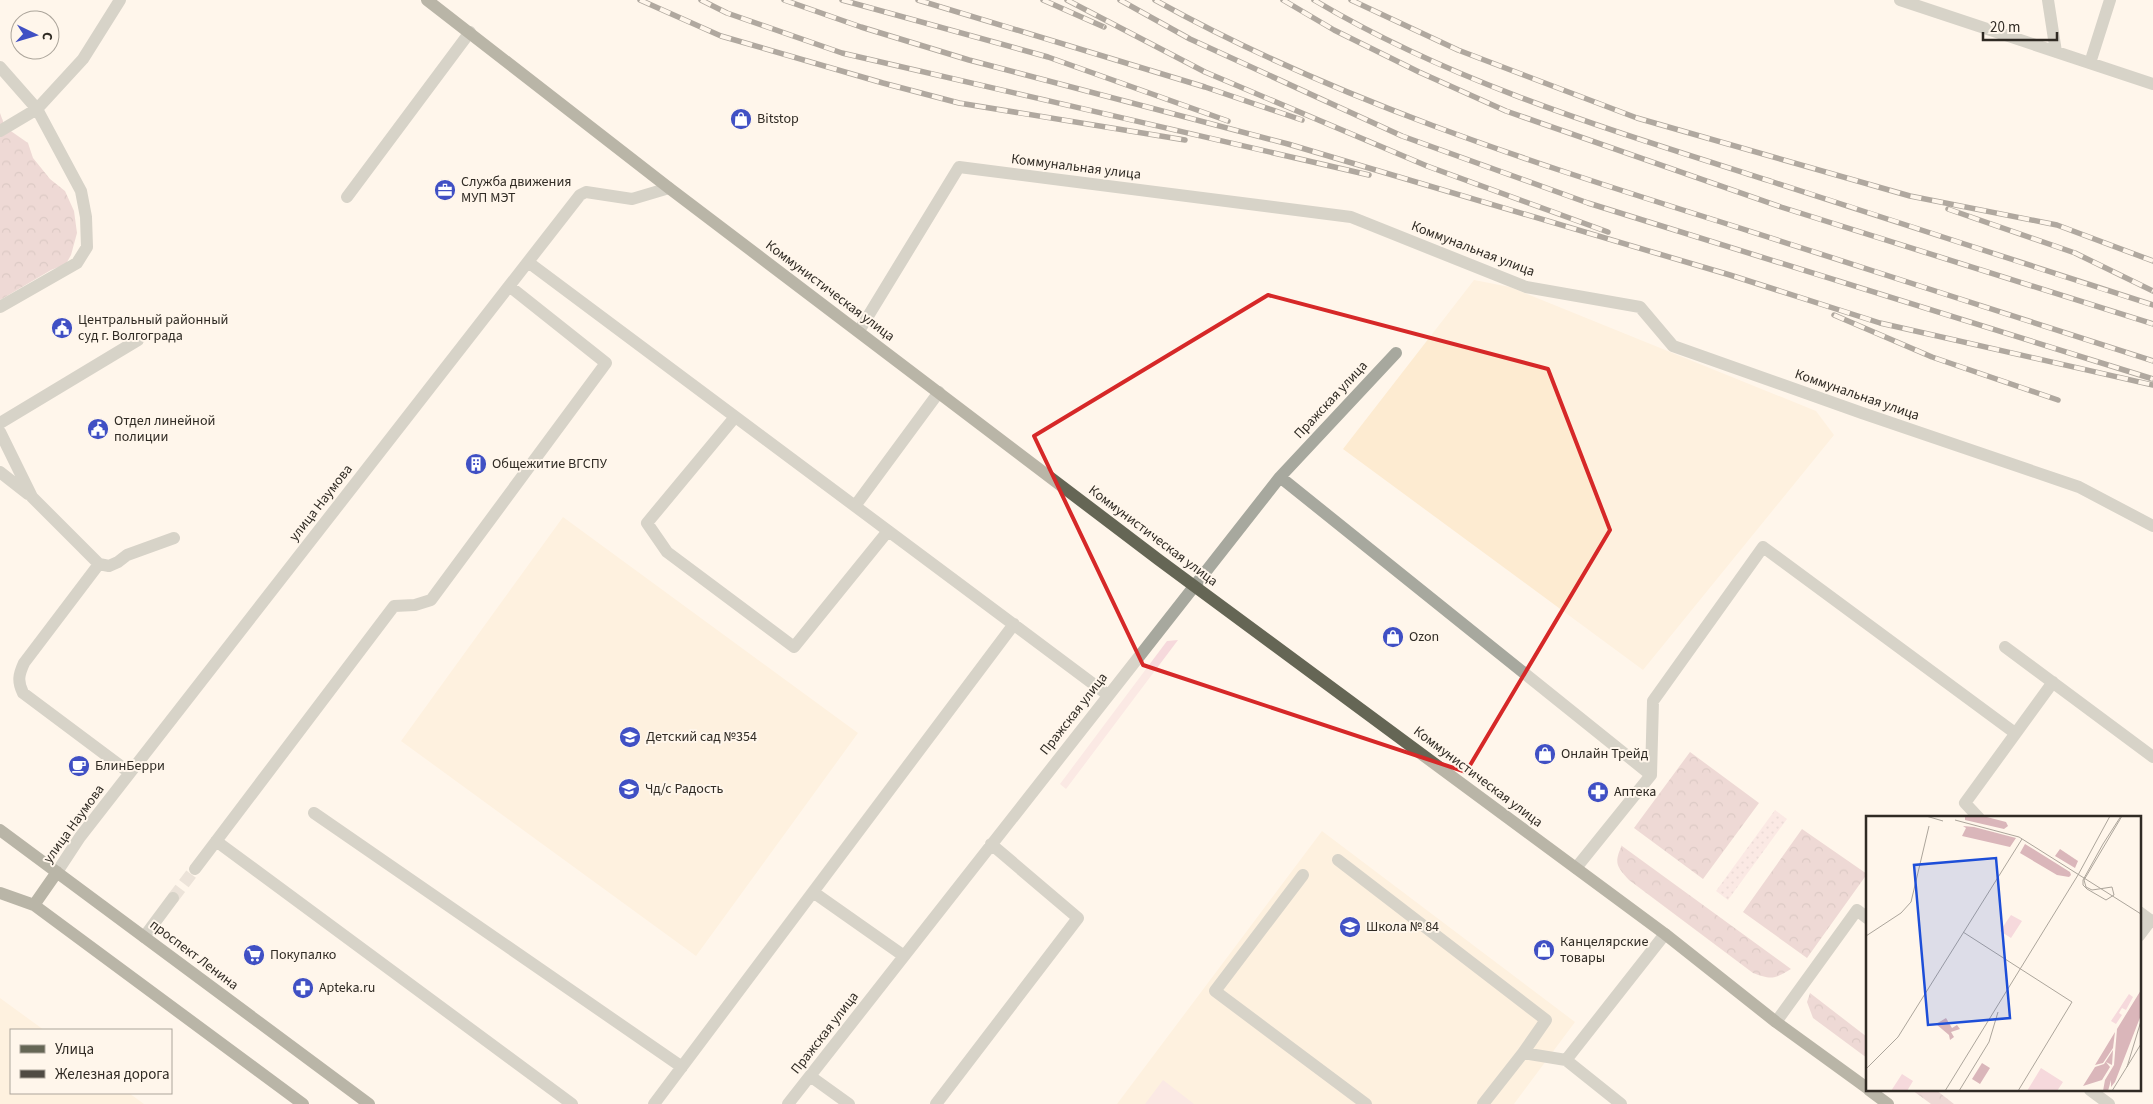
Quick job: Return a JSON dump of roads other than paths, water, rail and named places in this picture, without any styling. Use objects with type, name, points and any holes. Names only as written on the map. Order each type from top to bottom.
[{"type":"main road","name":"Коммунистическая улица","points":[[427,0],[669,188],[1194,586],[1665,934],[1776,1022],[1866,1088]]},
{"type":"main road","name":"проспект Ленина","points":[[0,830],[369,1104]]},
{"type":"main road","name":"улица Наумова","points":[[34,905],[57,872]]},
{"type":"main road","points":[[0,894],[34,905],[303,1104]]},
{"type":"main road","name":"Коммунистическая улица","points":[[1872,1092],[1888,1104]]},
{"type":"street","points":[[0,131],[37,109],[83,59],[120,0]]},
{"type":"street","points":[[1900,0],[2153,84]]},
{"type":"street","points":[[2048,0],[2056,52]]},
{"type":"street","points":[[2090,63],[2110,0]]},
{"type":"street","points":[[347,197],[470,32]]},
{"type":"street","points":[[0,67],[37,109],[81,192],[86,217],[87,247],[77,263],[0,307]]},
{"type":"street","name":"Коммунальная улица","points":[[859,331],[960,167],[1351,217],[1526,287],[1640,307],[1673,346],[1862,413],[2079,486],[2153,526]]},
{"type":"street","name":"улица Наумова","points":[[57,872],[80,837],[580,195],[586,192],[632,199],[669,188]]},
{"type":"street","points":[[528,262],[1108,695]]},
{"type":"street","points":[[195,869],[394,606],[415,606],[431,600],[606,363],[509,286]]},
{"type":"street","points":[[0,422],[138,340]]},
{"type":"street","name":"Пражская улица","points":[[788,1104],[1280,476],[1396,353]]},
{"type":"street","points":[[855,506],[939,392]]},
{"type":"street","points":[[735,417],[647,523],[667,552],[691,570],[794,646],[888,531]]},
{"type":"street","points":[[0,432],[32,498]]},
{"type":"street","points":[[0,472],[32,498],[99,564],[109,566],[127,555],[174,538]]},
{"type":"street","points":[[1280,476],[1650,775]]},
{"type":"street","points":[[1576,868],[1650,775],[1652,701],[1763,547],[2015,734]]},
{"type":"street","points":[[99,564],[24,663],[19,674],[19,686],[23,692],[130,773]]},
{"type":"street","points":[[654,1104],[1014,624]]},
{"type":"street","points":[[2005,647],[2153,757]]},
{"type":"street","points":[[1977,816],[1965,803],[2053,682]]},
{"type":"street","points":[[314,813],[682,1067]]},
{"type":"street","points":[[216,841],[572,1104]]},
{"type":"street","points":[[936,1104],[1078,918],[991,844]]},
{"type":"street","points":[[1338,860],[1546,1020],[1483,1104]]},
{"type":"street","points":[[1302,876],[1215,991],[1366,1104]]},
{"type":"street","points":[[813,892],[904,956]]},
{"type":"street","points":[[144,936],[173,898]]},
{"type":"street","points":[[1776,1022],[1863,913]]},
{"type":"street","points":[[2140,913],[2152,921],[2140,935]]},
{"type":"street","points":[[1566,1060],[1665,934]]},
{"type":"street","points":[[1523,1053],[1566,1060],[1621,1104]]},
{"type":"street","points":[[810,1076],[849,1104]]},
{"type":"street","points":[[2093,1092],[2109,1104]]},
{"type":"tunnel","points":[[173,898],[195,869]]},
{"type":"railway","points":[[640,0],[721,36],[959,103],[1185,140]]},
{"type":"railway","points":[[701,0],[727,13],[842,53],[1369,175]]},
{"type":"railway","points":[[784,0],[861,27],[969,60],[1288,144],[1730,275],[1880,323],[2153,385]]},
{"type":"railway","points":[[842,0],[1048,57],[1228,121]]},
{"type":"railway","points":[[918,0],[1205,87],[1302,120]]},
{"type":"railway","points":[[1043,0],[1104,27]]},
{"type":"railway","points":[[1067,0],[1205,72],[1427,166],[1608,232]]},
{"type":"railway","points":[[1120,0],[1190,39],[1402,136],[1588,203],[2153,379]]},
{"type":"railway","points":[[1155,0],[1291,68],[1361,98],[1432,125],[1576,176],[2153,361]]},
{"type":"railway","points":[[1283,0],[1334,30],[1419,72],[1506,111],[1781,207],[2153,324]]},
{"type":"railway","points":[[1314,0],[1368,30],[1424,57],[1480,82],[1538,104],[1655,144],[2153,305]]},
{"type":"railway","points":[[1351,0],[1458,50],[1637,118],[1910,196],[2057,225],[2153,261]]},
{"type":"railway","points":[[1948,209],[2075,253],[2153,291]]},
{"type":"railway","points":[[1834,315],[1932,357],[2058,400]]},
{"type":"place","name":"Bitstop","points":[[741,119]]},
{"type":"place","name":"Служба движения МУП МЭТ","points":[[445,190]]},
{"type":"place","name":"Центральный районный суд г. Волгограда","points":[[62,328]]},
{"type":"place","name":"Отдел линейной полиции","points":[[98,429]]},
{"type":"place","name":"Общежитие ВГСПУ","points":[[476,464]]},
{"type":"place","name":"Ozon","points":[[1393,637]]},
{"type":"place","name":"Детский сад №354","points":[[630,737]]},
{"type":"place","name":"Онлайн Трейд","points":[[1545,754]]},
{"type":"place","name":"БлинБерри","points":[[79,766]]},
{"type":"place","name":"Чд/с Радость","points":[[629,789]]},
{"type":"place","name":"Аптека","points":[[1598,792]]},
{"type":"place","name":"Школа № 84","points":[[1350,927]]},
{"type":"place","name":"Канцелярские товары","points":[[1544,950]]},
{"type":"place","name":"Покупалко","points":[[254,955]]},
{"type":"place","name":"Apteka.ru","points":[[303,988]]}]
